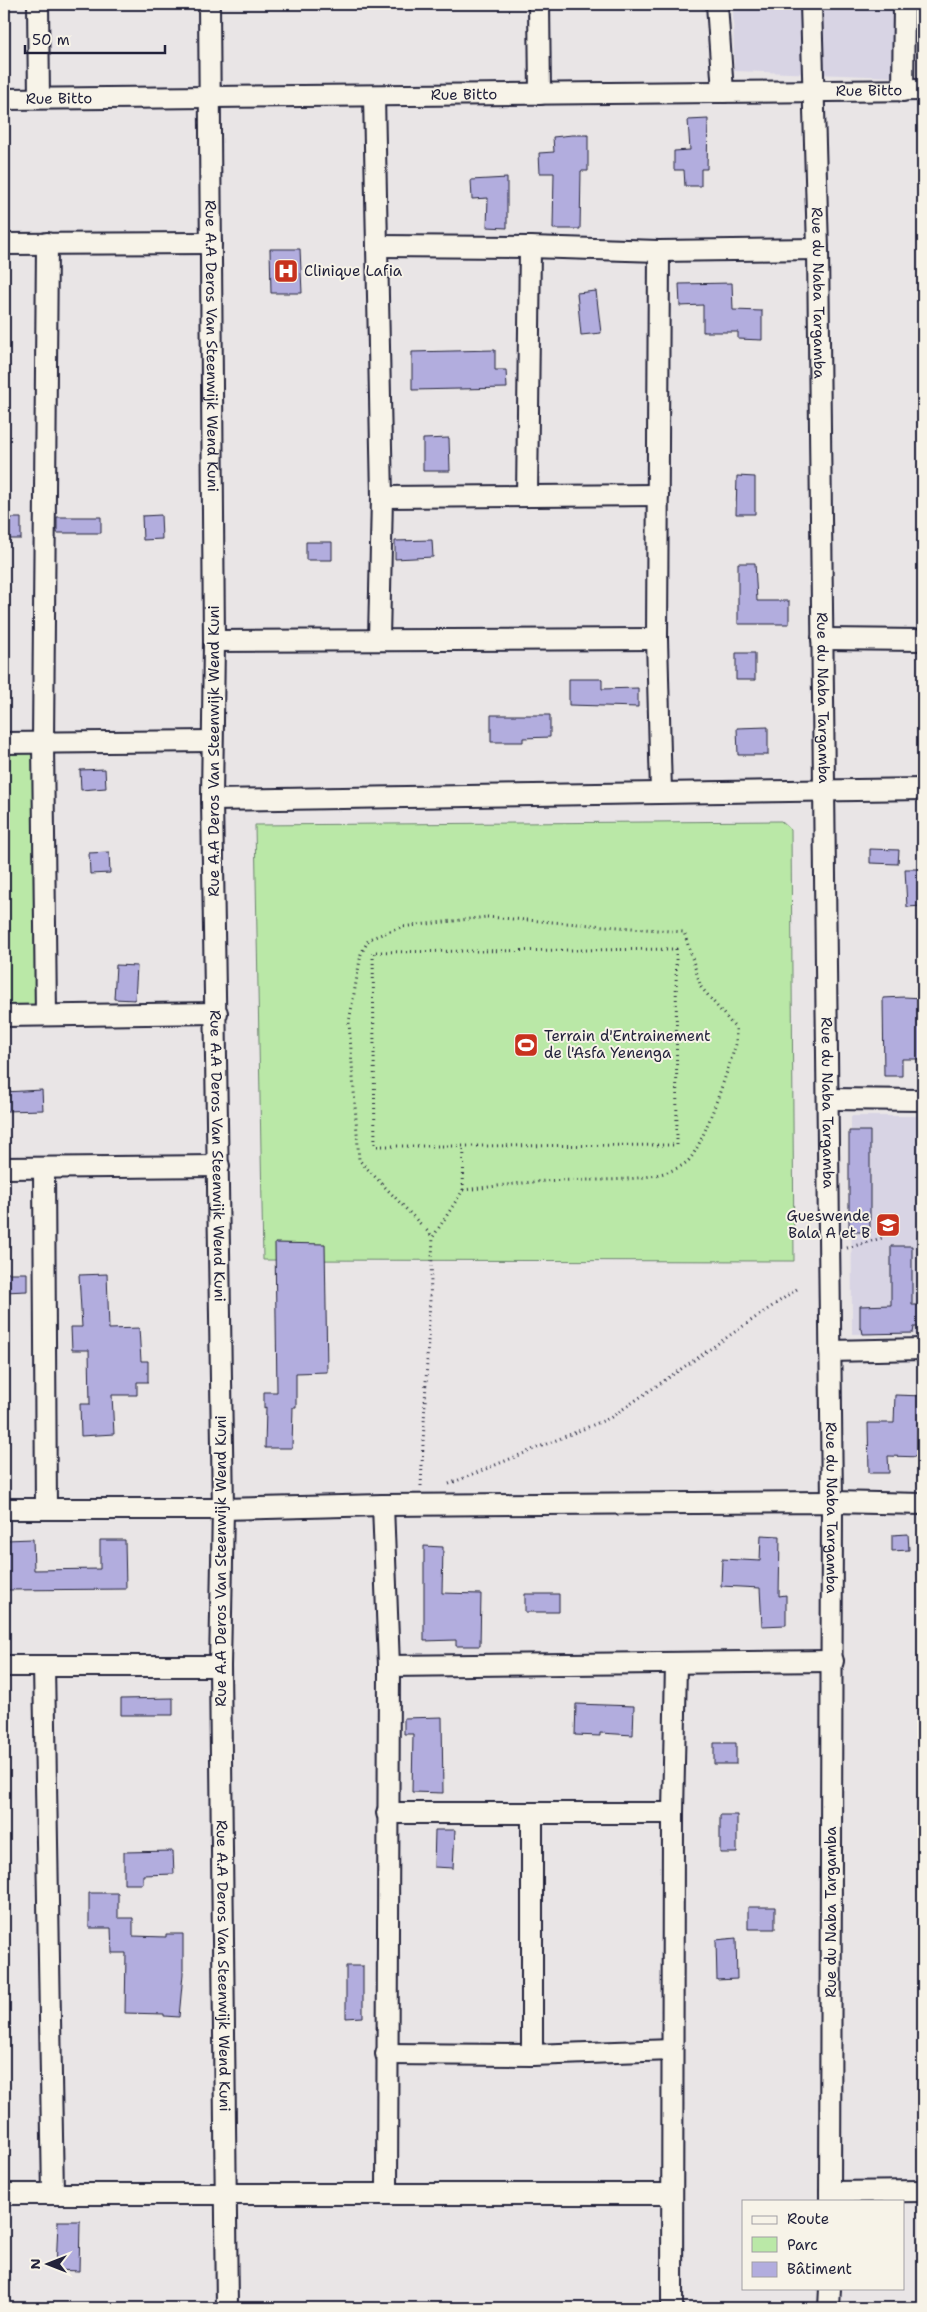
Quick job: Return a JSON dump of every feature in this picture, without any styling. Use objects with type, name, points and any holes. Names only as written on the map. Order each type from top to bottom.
[{"type":"street","points":[[38,4],[40,98]]},
{"type":"street","name":"Rue A.A Deros Van Steenwijk Wend Kuni","points":[[209,4],[214,641],[212,800],[217,1013],[223,1509],[220,1666],[227,2308]]},
{"type":"street","points":[[539,4],[540,94]]},
{"type":"street","points":[[717,4],[724,92]]},
{"type":"street","name":"Rue du Naba Targamba","points":[[811,4],[818,250],[832,1502],[830,2197]]},
{"type":"street","points":[[903,91],[904,4]]},
{"type":"street","name":"Rue Bitto","points":[[4,99],[923,90]]},
{"type":"street","points":[[374,96],[382,497],[379,640]]},
{"type":"street","points":[[46,1015],[43,743],[47,243]]},
{"type":"street","points":[[4,244],[211,243]]},
{"type":"street","points":[[376,246],[530,247],[659,251],[818,250]]},
{"type":"street","points":[[527,496],[530,247]]},
{"type":"street","points":[[659,251],[657,639],[661,792]]},
{"type":"street","points":[[382,497],[658,495]]},
{"type":"street","points":[[214,641],[657,639]]},
{"type":"street","points":[[822,639],[923,640]]},
{"type":"street","points":[[4,743],[212,741]]},
{"type":"street","points":[[212,800],[824,789],[923,789]]},
{"type":"street","points":[[4,1016],[217,1013]]},
{"type":"street","points":[[828,1099],[923,1100]]},
{"type":"street","points":[[4,1168],[219,1166]]},
{"type":"street","points":[[44,1168],[46,1509]]},
{"type":"street","points":[[830,1351],[923,1349]]},
{"type":"street","points":[[4,1509],[223,1509],[383,1505],[832,1502],[923,1504]]},
{"type":"street","points":[[383,1505],[389,1666],[386,2054],[387,2194]]},
{"type":"street","points":[[389,1666],[833,1661]]},
{"type":"street","points":[[672,2308],[673,1813],[676,1664]]},
{"type":"street","points":[[4,1666],[220,1666]]},
{"type":"street","points":[[44,1666],[53,2194]]},
{"type":"street","points":[[387,1813],[673,1813]]},
{"type":"street","points":[[532,1814],[532,2055]]},
{"type":"street","points":[[386,2054],[532,2055],[672,2050]]},
{"type":"street","points":[[830,2197],[923,2191]]},
{"type":"street","points":[[4,2194],[671,2194]]},
{"type":"street","points":[[830,2290],[830,2308]]},
{"type":"path","points":[[433,1237],[359,1160],[349,1022],[361,954],[369,939],[401,927],[487,918],[684,932],[701,987],[736,1029],[736,1044],[701,1142],[688,1162],[666,1174],[643,1177],[547,1181],[463,1190]]},
{"type":"path","points":[[676,950],[677,1145],[464,1146],[375,1146],[373,952],[676,950]]},
{"type":"path","points":[[420,1505],[433,1237],[463,1190],[464,1146]]},
{"type":"path","points":[[829,1252],[882,1238]]},
{"type":"path","points":[[447,1485],[610,1418],[797,1289]]},
{"type":"shaded area","points":[[733,4],[897,4],[897,77],[734,71]]},
{"type":"shaded area","name":"Gueswende Bala A et B","points":[[851,1116],[923,1116],[923,1334],[852,1334]]},
{"type":"green space","points":[[4,748],[41,748],[43,1005],[4,1005]]},
{"type":"green space","name":"Terrain d'Entrainement de l'Asfa Yenenga","points":[[781,821],[791,830],[794,1261],[263,1260],[255,825]]},
{"type":"building","points":[[708,119],[707,169],[701,169],[701,186],[685,186],[684,170],[674,170],[674,151],[690,150],[688,120]]},
{"type":"building","points":[[588,135],[588,171],[581,171],[580,229],[553,229],[554,173],[540,173],[539,153],[554,152],[553,137]]},
{"type":"building","points":[[507,178],[507,228],[487,227],[488,198],[472,199],[471,180]]},
{"type":"building","name":"Clinique Lafia","points":[[270,249],[300,249],[302,293],[271,293]]},
{"type":"building","points":[[732,283],[733,310],[762,311],[762,340],[738,339],[738,332],[703,332],[703,305],[680,306],[679,284]]},
{"type":"building","points":[[596,291],[601,333],[581,335],[577,293]]},
{"type":"building","points":[[495,350],[495,370],[506,370],[507,388],[412,390],[412,352]]},
{"type":"building","points":[[449,438],[450,471],[423,471],[423,439]]},
{"type":"building","points":[[737,476],[755,477],[755,514],[736,514]]},
{"type":"building","points":[[161,515],[162,539],[143,540],[142,516]]},
{"type":"building","points":[[57,517],[101,517],[101,533],[57,533]]},
{"type":"building","points":[[4,518],[21,518],[21,539],[4,539]]},
{"type":"building","points":[[432,540],[433,557],[395,559],[395,541]]},
{"type":"building","points":[[306,542],[332,542],[332,560],[306,560]]},
{"type":"building","points":[[738,563],[755,563],[757,601],[789,601],[789,624],[738,624]]},
{"type":"building","points":[[736,653],[755,653],[755,680],[736,680]]},
{"type":"building","points":[[569,679],[602,679],[602,689],[638,688],[638,707],[569,705]]},
{"type":"building","points":[[491,715],[550,715],[550,737],[523,738],[523,742],[491,742]]},
{"type":"building","points":[[768,727],[768,755],[738,755],[737,728]]},
{"type":"building","points":[[105,769],[106,788],[81,790],[80,770]]},
{"type":"building","points":[[870,849],[899,850],[898,864],[870,863]]},
{"type":"building","points":[[109,852],[110,873],[90,874],[89,853]]},
{"type":"building","points":[[905,869],[923,869],[923,906],[907,907]]},
{"type":"building","points":[[116,965],[137,966],[135,1000],[114,999]]},
{"type":"building","points":[[883,998],[923,998],[923,1059],[902,1059],[902,1076],[884,1076]]},
{"type":"building","points":[[42,1090],[43,1110],[4,1111],[4,1092]]},
{"type":"building","points":[[849,1131],[870,1131],[870,1232],[849,1232]]},
{"type":"building","points":[[275,1243],[325,1244],[327,1372],[296,1373],[296,1407],[293,1407],[292,1448],[265,1448],[266,1407],[264,1408],[264,1392],[277,1392]]},
{"type":"building","points":[[891,1246],[912,1246],[912,1305],[923,1305],[923,1327],[914,1327],[913,1333],[863,1334],[860,1328],[860,1306],[891,1305]]},
{"type":"building","points":[[4,1273],[27,1273],[27,1291],[4,1292]]},
{"type":"building","points":[[107,1274],[109,1329],[139,1328],[141,1361],[148,1361],[148,1382],[137,1382],[137,1395],[112,1395],[114,1434],[81,1436],[80,1404],[90,1404],[89,1350],[72,1350],[71,1327],[82,1327],[79,1275]]},
{"type":"building","points":[[895,1395],[923,1396],[923,1457],[888,1456],[889,1473],[869,1473],[868,1423],[894,1423]]},
{"type":"building","points":[[908,1534],[909,1550],[892,1551],[892,1535]]},
{"type":"building","points":[[761,1535],[780,1536],[779,1596],[786,1595],[786,1625],[762,1626],[760,1588],[721,1586],[722,1559],[760,1561]]},
{"type":"building","points":[[33,1539],[34,1570],[100,1569],[100,1540],[125,1540],[126,1589],[7,1590],[6,1540]]},
{"type":"building","points":[[424,1546],[443,1547],[442,1593],[481,1594],[480,1646],[456,1646],[456,1640],[424,1641]]},
{"type":"building","points":[[525,1594],[559,1594],[559,1612],[525,1612]]},
{"type":"building","points":[[173,1698],[173,1715],[121,1715],[121,1699]]},
{"type":"building","points":[[576,1704],[634,1706],[633,1735],[600,1733],[600,1736],[575,1735]]},
{"type":"building","points":[[442,1717],[443,1793],[412,1792],[413,1734],[404,1734],[404,1718]]},
{"type":"building","points":[[714,1743],[736,1743],[736,1764],[714,1764]]},
{"type":"building","points":[[720,1815],[737,1815],[737,1853],[720,1853]]},
{"type":"building","points":[[435,1830],[455,1830],[453,1868],[434,1867]]},
{"type":"building","points":[[173,1851],[174,1874],[143,1875],[143,1884],[124,1884],[124,1852]]},
{"type":"building","points":[[89,1893],[118,1893],[118,1918],[133,1918],[133,1936],[166,1937],[166,1934],[183,1934],[183,1974],[179,2017],[164,2016],[164,2014],[125,2013],[126,1953],[112,1953],[111,1928],[89,1928]]},
{"type":"building","points":[[748,1907],[775,1907],[775,1929],[748,1929]]},
{"type":"building","points":[[736,1938],[737,1979],[717,1980],[716,1940]]},
{"type":"building","points":[[346,1966],[363,1966],[363,2017],[346,2018]]},
{"type":"building","points":[[58,2221],[80,2221],[79,2271],[56,2270]]},
{"type":"place","name":"Clinique Lafia","points":[[286,271]]},
{"type":"place","name":"Terrain d'Entrainement de l'Asfa Yenenga","points":[[526,1045]]},
{"type":"place","name":"Gueswende Bala A et B","points":[[888,1225]]}]
